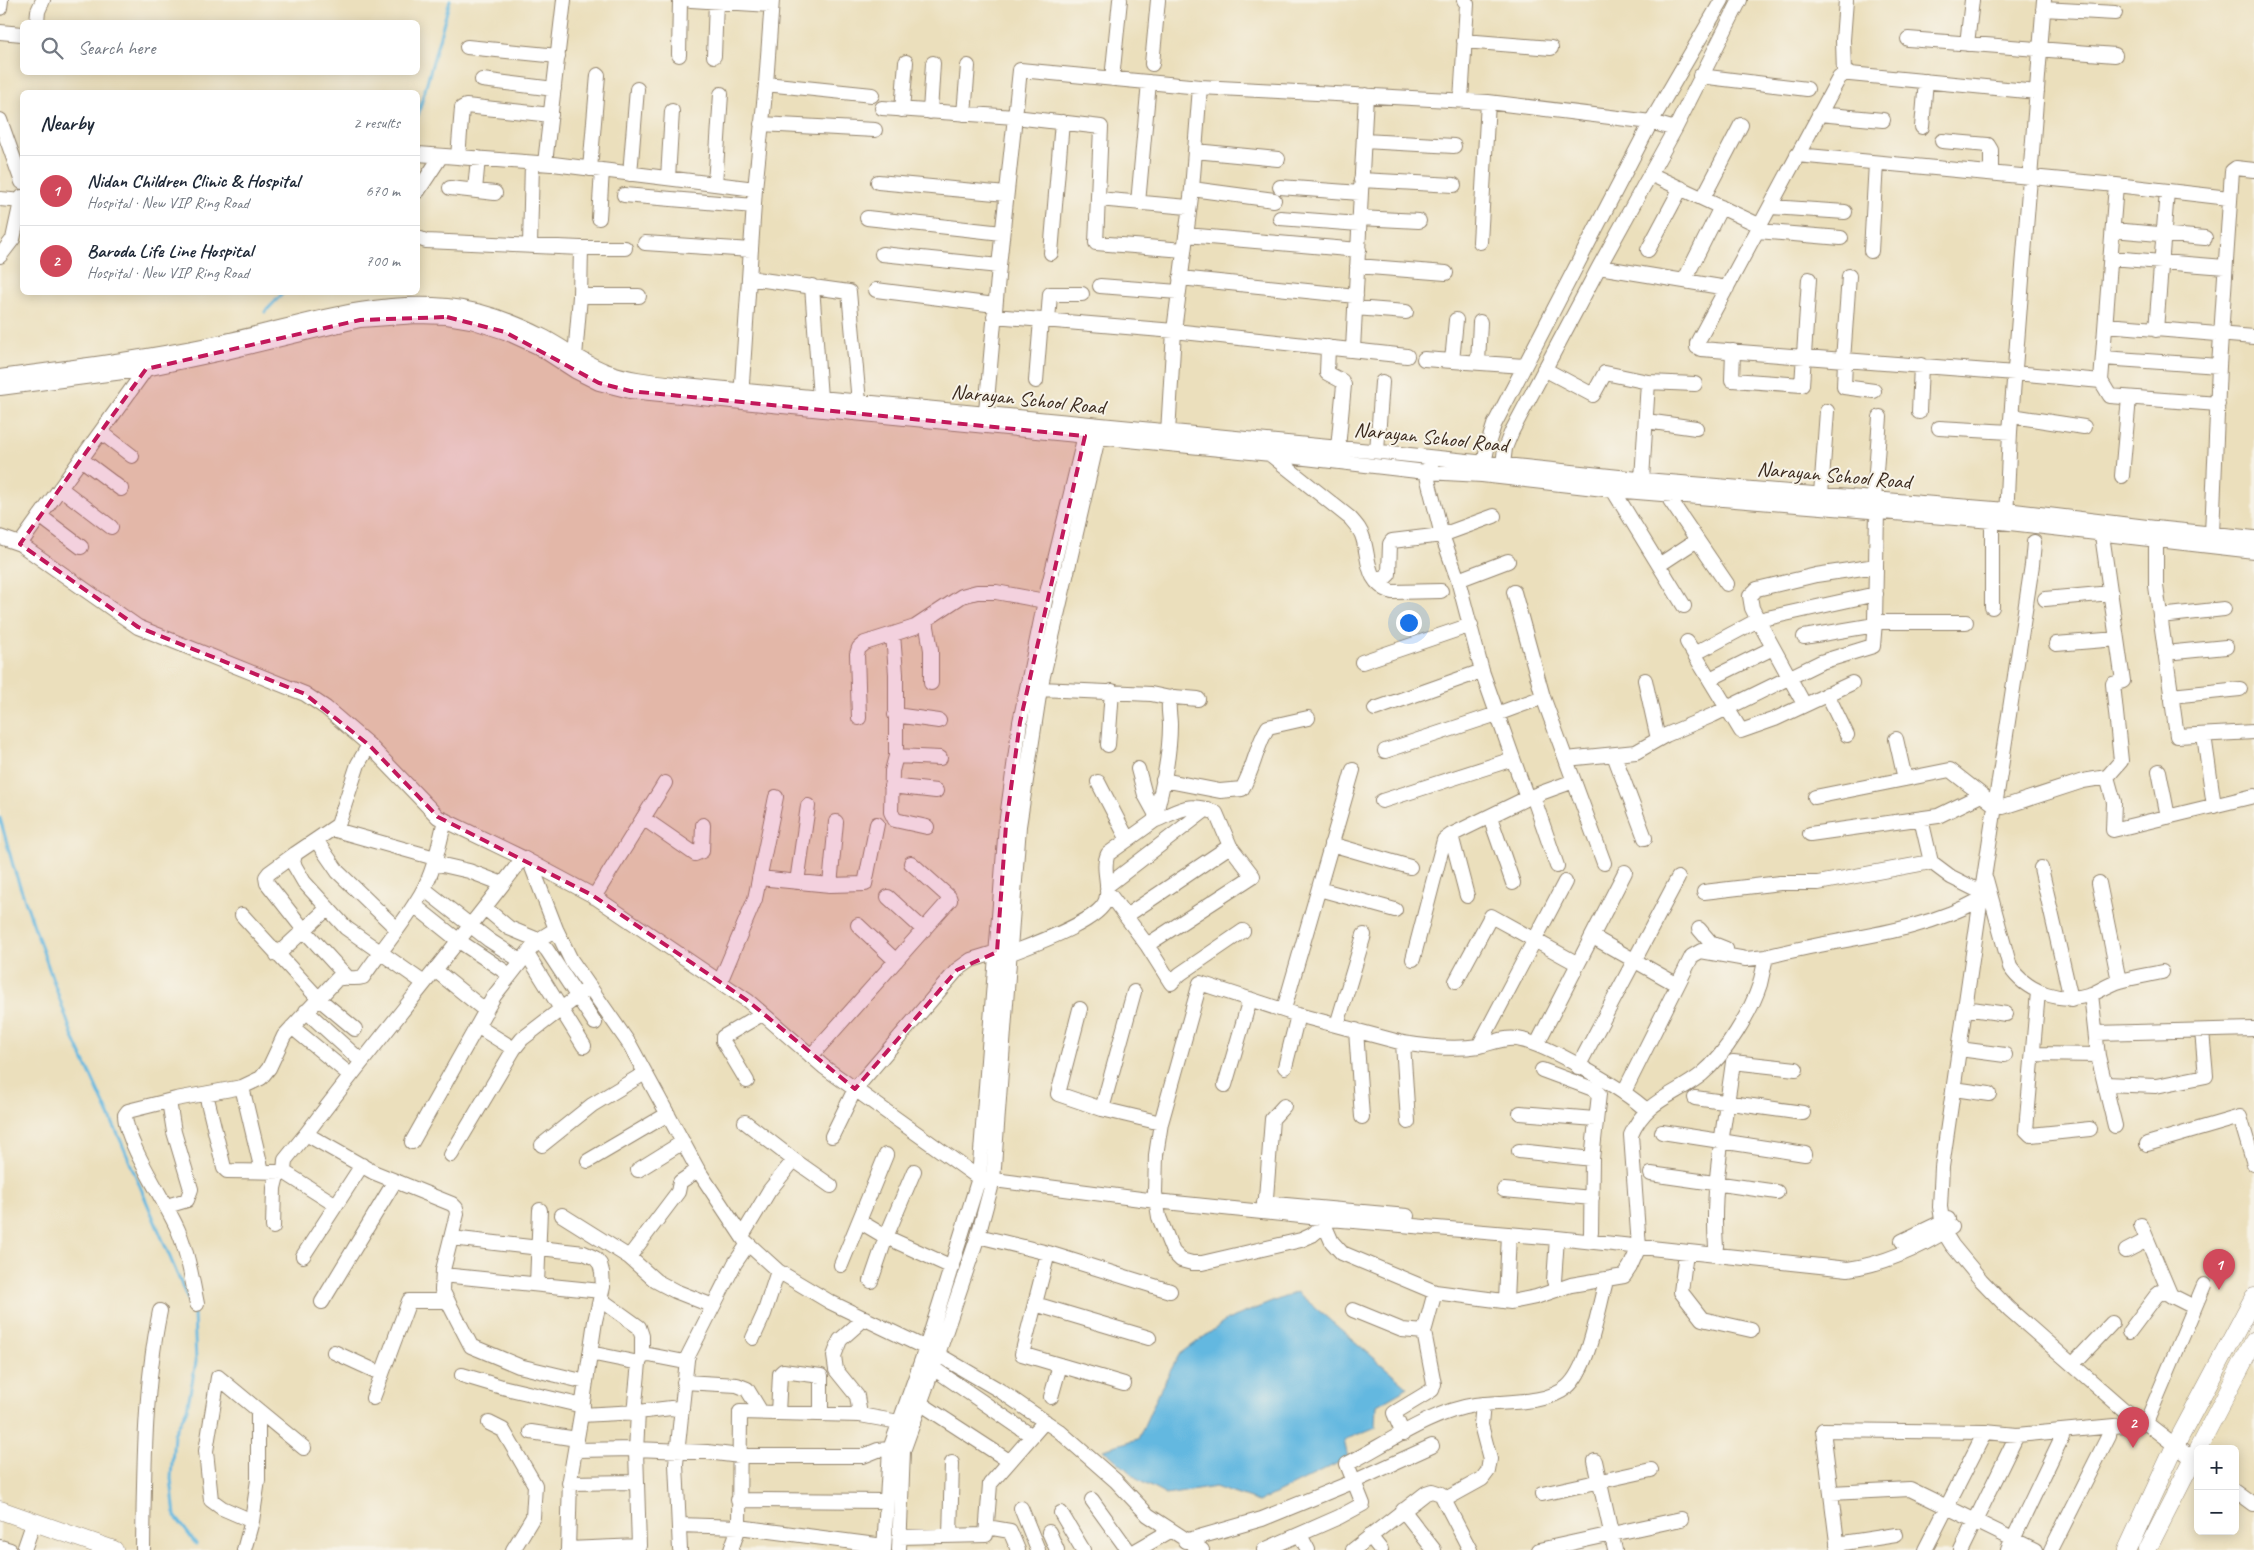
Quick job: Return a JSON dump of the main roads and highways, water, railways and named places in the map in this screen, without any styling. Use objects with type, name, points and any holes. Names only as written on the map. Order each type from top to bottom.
[{"type":"main road","points":[[2127,1550],[2175,1446],[2254,1297]]},
{"type":"main road","points":[[2202,1445],[2254,1341]]},
{"type":"main road","points":[[2147,1550],[2194,1461]]},
{"type":"main road","points":[[0,1510],[110,1550]]},
{"type":"water","points":[[1297,1292],[1408,1387],[1377,1405],[1376,1427],[1344,1440],[1348,1458],[1259,1502],[1215,1487],[1166,1495],[1140,1481],[1103,1449],[1138,1439],[1160,1390],[1179,1355],[1227,1320]]},
{"type":"waterway","points":[[420,108],[450,0]]},
{"type":"waterway","points":[[265,312],[281,295]]},
{"type":"waterway","points":[[0,818],[14,869],[73,1037],[120,1139],[194,1314],[196,1362],[187,1409],[174,1434],[171,1478],[175,1516],[196,1544]]},
{"type":"place","name":"Nidan Children Clinic & Hospital","points":[[2219,1290]]},
{"type":"place","name":"Baroda Life Line Hospital","points":[[2133,1448]]}]
